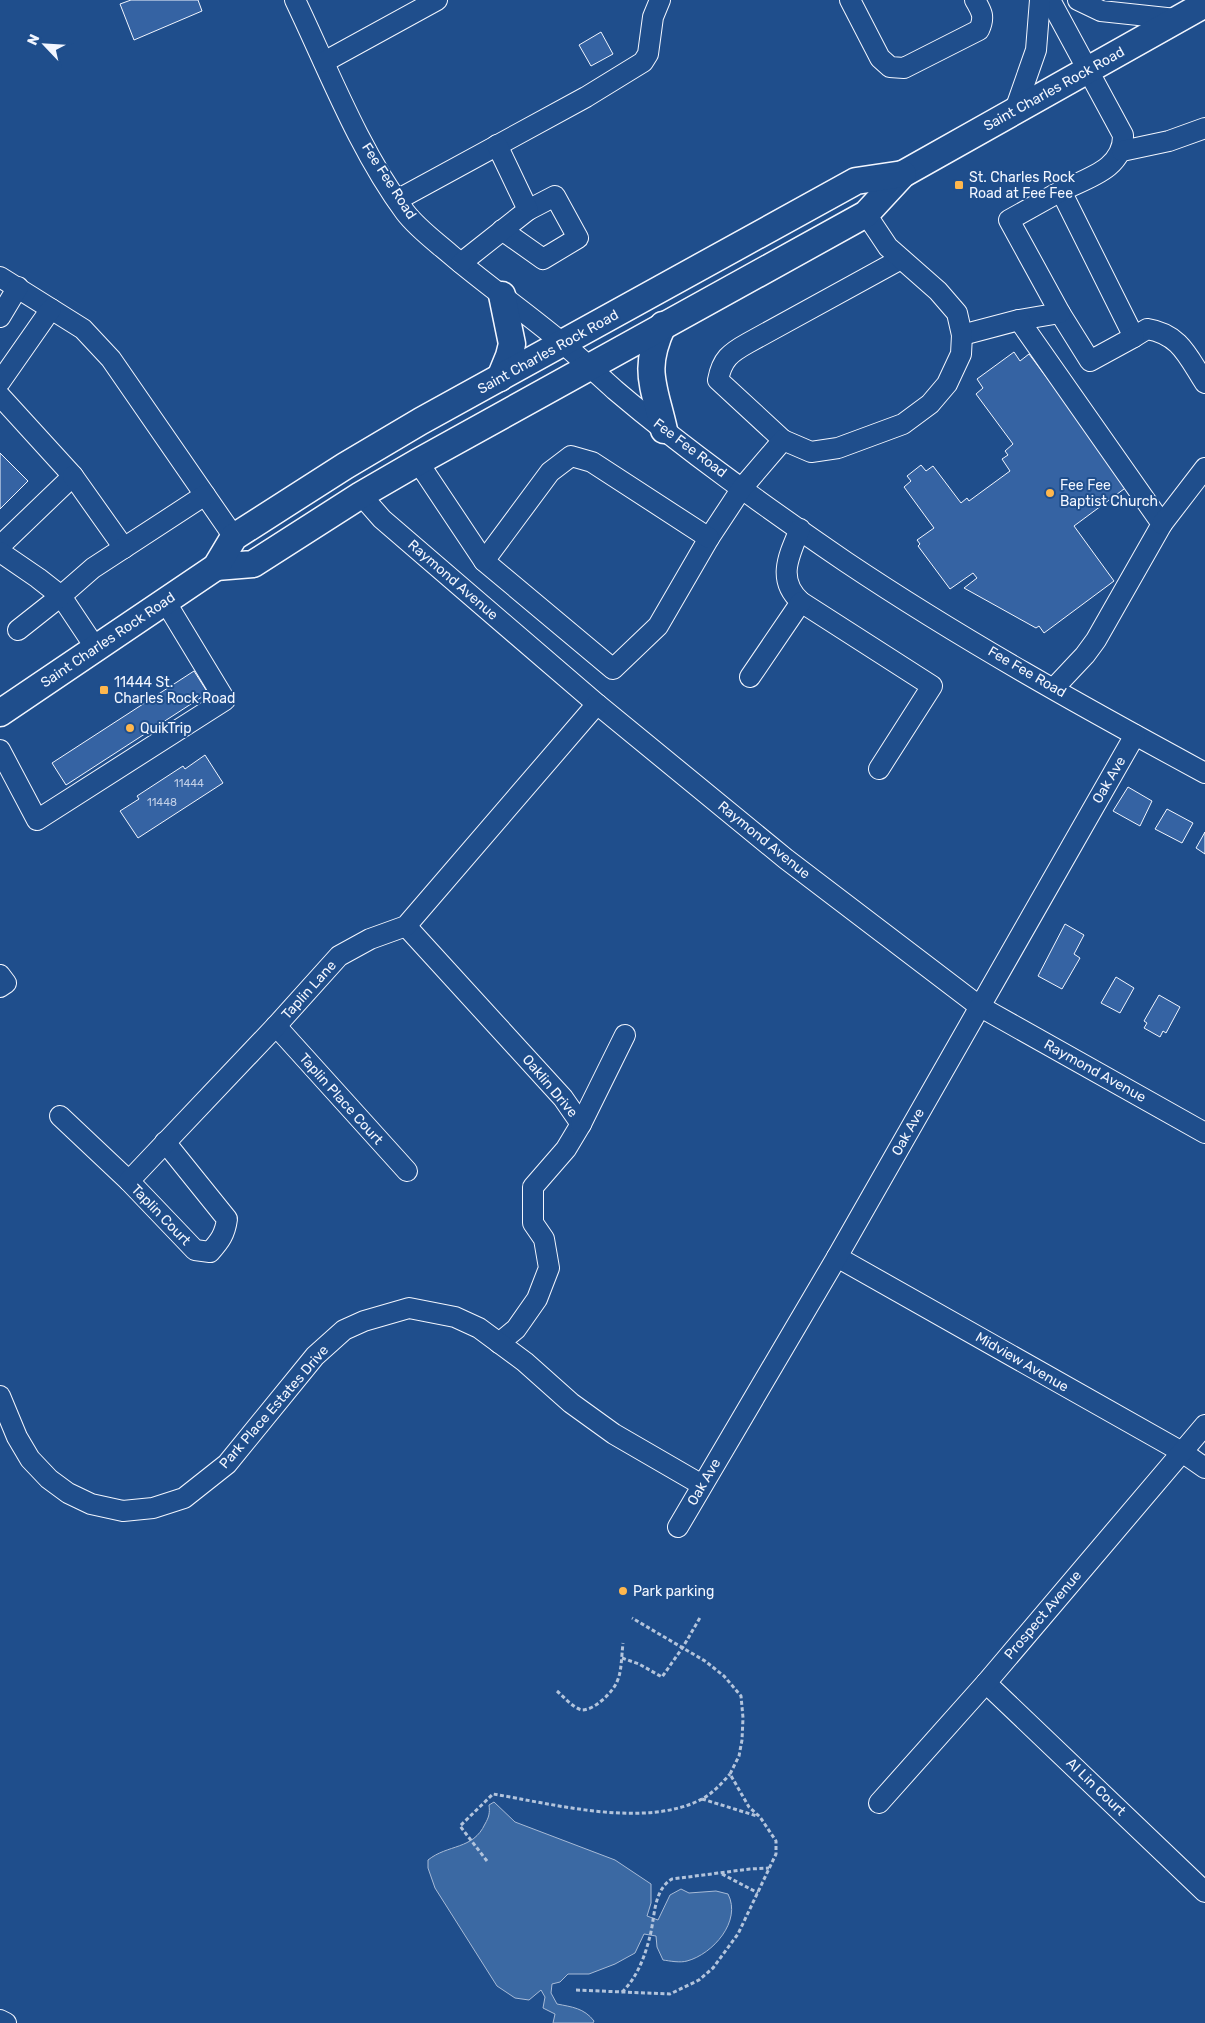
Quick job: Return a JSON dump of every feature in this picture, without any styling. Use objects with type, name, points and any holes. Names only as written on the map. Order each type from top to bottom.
[{"type":"main road","name":"Saint Charles Rock Road","points":[[216,567],[253,564],[361,495],[418,462],[866,214],[903,174],[1205,4]]},
{"type":"main road","name":"Saint Charles Rock Road","points":[[0,713],[216,567],[234,538],[345,466],[856,181],[903,174]]},
{"type":"main road","points":[[500,378],[512,344],[502,295]]},
{"type":"main road","points":[[663,325],[654,345],[651,378],[664,430]]},
{"type":"street","name":"Fee Fee Road","points":[[295,0],[358,134],[397,200],[407,214],[461,263],[562,344],[664,430],[845,561],[938,621],[1205,773]]},
{"type":"street","points":[[324,62],[437,0]]},
{"type":"street","points":[[397,200],[586,97],[643,62],[648,54],[653,16],[660,0]]},
{"type":"street","points":[[850,0],[880,58],[890,67],[904,68],[979,30],[983,22],[983,13],[976,0]]},
{"type":"street","points":[[1014,110],[1036,50],[1040,0]]},
{"type":"street","points":[[1050,0],[1123,134],[1122,152]]},
{"type":"street","points":[[1078,0],[1102,11],[1176,19]]},
{"type":"street","points":[[1205,128],[1170,141],[1122,152],[1111,165],[1009,220],[1060,314],[1090,362],[1147,329],[1170,336],[1183,349],[1205,383]]},
{"type":"street","points":[[497,145],[528,210]]},
{"type":"street","points":[[1061,191],[1134,337]]},
{"type":"street","points":[[461,263],[502,230],[528,210],[555,196],[578,238],[543,259],[502,230]]},
{"type":"street","points":[[866,214],[881,238],[901,259],[938,291],[957,313],[962,335],[961,354],[946,384],[930,404],[903,424],[838,448],[811,452],[783,440],[718,380],[720,368],[725,359],[734,351],[901,259]]},
{"type":"street","points":[[0,277],[83,329],[111,359],[234,538]]},
{"type":"street","points":[[0,317],[18,287]]},
{"type":"street","points":[[0,382],[51,309]]},
{"type":"street","points":[[962,335],[1019,320],[1060,314]]},
{"type":"street","points":[[1019,320],[1162,524]]},
{"type":"street","points":[[0,396],[72,476],[124,548]]},
{"type":"street","points":[[418,462],[484,561],[613,669],[658,626],[709,538],[742,488],[783,440]]},
{"type":"street","points":[[484,561],[550,472],[571,456],[592,462],[709,538]]},
{"type":"street","points":[[1054,688],[1085,656],[1096,640],[1162,524],[1205,468]]},
{"type":"street","points":[[0,546],[72,476]]},
{"type":"street","points":[[18,630],[93,568],[205,495]]},
{"type":"street","name":"Raymond Avenue","points":[[361,495],[388,525],[597,704],[786,859],[979,1006],[1205,1133]]},
{"type":"street","points":[[800,529],[788,556],[787,576],[790,592],[801,602],[932,686],[879,769]]},
{"type":"street","points":[[0,552],[61,596],[95,648]]},
{"type":"street","points":[[0,750],[37,820],[226,700],[165,601]]},
{"type":"street","points":[[750,677],[801,602]]},
{"type":"street","name":"Taplin Lane","points":[[129,1181],[276,1026],[339,956],[370,939],[406,926],[597,704]]},
{"type":"street","name":"Oak Ave","points":[[678,1527],[838,1257],[979,1006],[1136,735]]},
{"type":"street","name":"Oaklin Drive","points":[[406,926],[563,1098],[581,1124],[566,1149],[533,1186],[533,1223],[544,1239],[549,1268],[537,1299],[516,1329],[499,1343]]},
{"type":"street","points":[[0,975],[6,983],[0,988]]},
{"type":"street","name":"Taplin Place Court","points":[[276,1026],[407,1171]]},
{"type":"street","points":[[581,1124],[625,1035]]},
{"type":"street","name":"Taplin Court","points":[[60,1116],[129,1181],[194,1250],[210,1252],[226,1232],[227,1219],[165,1142]]},
{"type":"street","name":"Midview Avenue","points":[[838,1257],[1182,1452],[1205,1468]]},
{"type":"street","name":"Park Place Estates Drive","points":[[0,1396],[30,1459],[49,1479],[68,1493],[91,1504],[123,1511],[153,1508],[184,1498],[227,1464],[315,1356],[344,1330],[364,1321],[409,1308],[455,1317],[479,1328],[525,1362],[571,1403],[614,1434],[702,1485]]},
{"type":"street","name":"Prospect Avenue","points":[[878,1803],[986,1683],[1205,1425]]},
{"type":"street","name":"Al Lin Court","points":[[986,1683],[1205,1892]]},
{"type":"street","points":[[0,2020],[6,2023]]},
{"type":"path","points":[[622,1658],[639,1664],[662,1677],[683,1647],[701,1616]]},
{"type":"path","points":[[487,1861],[460,1826],[494,1794],[626,1814],[668,1811],[702,1799],[720,1786],[730,1774],[739,1756],[742,1740],[741,1696],[724,1676],[683,1647],[632,1618]]},
{"type":"path","points":[[557,1691],[582,1710],[594,1707],[615,1688],[621,1674],[623,1643]]},
{"type":"path","points":[[576,1990],[670,1994],[700,1980],[713,1968],[738,1934],[776,1854],[776,1841],[760,1817],[749,1806],[730,1774]]},
{"type":"path","points":[[702,1799],[760,1817]]},
{"type":"path","points":[[622,1992],[633,1982],[650,1936],[659,1894],[665,1883],[672,1879],[769,1868]]},
{"type":"path","points":[[722,1874],[758,1893]]},
{"type":"water","points":[[494,1802],[515,1822],[615,1860],[651,1884],[651,1903],[647,1916],[658,1920],[670,1895],[681,1889],[689,1893],[716,1891],[728,1894],[731,1904],[731,1915],[728,1925],[715,1944],[697,1957],[687,1961],[663,1960],[657,1947],[656,1936],[644,1934],[635,1953],[615,1964],[589,1974],[568,1974],[560,1982],[552,1984],[551,1993],[557,2004],[582,2011],[594,2021],[593,2023],[553,2023],[555,2014],[543,2008],[545,1997],[541,1990],[529,2000],[515,1998],[497,1986],[435,1888],[428,1868],[428,1860],[444,1851],[467,1843],[480,1832],[488,1817],[489,1805]]},
{"type":"building","points":[[131,0],[198,0],[202,11],[134,40],[120,4]]},
{"type":"building","points":[[601,32],[613,54],[591,66],[579,45]]},
{"type":"building","name":"Fee Fee Baptist Church","points":[[1014,352],[1020,361],[1029,354],[1128,486],[1074,526],[1114,581],[1044,633],[1039,626],[1036,628],[964,588],[977,578],[973,573],[950,589],[918,546],[920,544],[917,540],[934,528],[904,487],[911,481],[907,476],[921,465],[926,471],[933,466],[961,503],[967,498],[969,501],[1010,471],[1002,459],[1008,455],[1005,451],[1013,444],[976,394],[983,388],[977,379]]},
{"type":"building","points":[[0,453],[28,481],[0,509]]},
{"type":"building","name":"QuikTrip","points":[[194,671],[208,693],[66,785],[52,763]]},
{"type":"building","points":[[205,755],[223,783],[138,838],[120,811],[139,799],[137,796],[183,766],[185,769]]},
{"type":"building","points":[[1128,787],[1152,801],[1140,826],[1113,811]]},
{"type":"building","points":[[1167,809],[1193,823],[1182,843],[1155,829]]},
{"type":"building","points":[[1205,832],[1205,854],[1196,848]]},
{"type":"building","points":[[1065,924],[1084,935],[1074,954],[1080,958],[1062,989],[1038,976]]},
{"type":"building","points":[[1116,977],[1134,988],[1120,1013],[1101,1003]]},
{"type":"building","points":[[1159,995],[1180,1007],[1166,1033],[1163,1031],[1160,1037],[1144,1028],[1147,1023],[1144,1021]]},
{"type":"place","name":"St. Charles Rock Road at Fee Fee","points":[[959,185]]},
{"type":"place","name":"Fee Fee Baptist Church","points":[[1050,493]]},
{"type":"place","name":"11444 St. Charles Rock Road","points":[[104,690]]},
{"type":"place","name":"QuikTrip","points":[[130,728]]},
{"type":"place","name":"Park parking","points":[[623,1591]]}]
